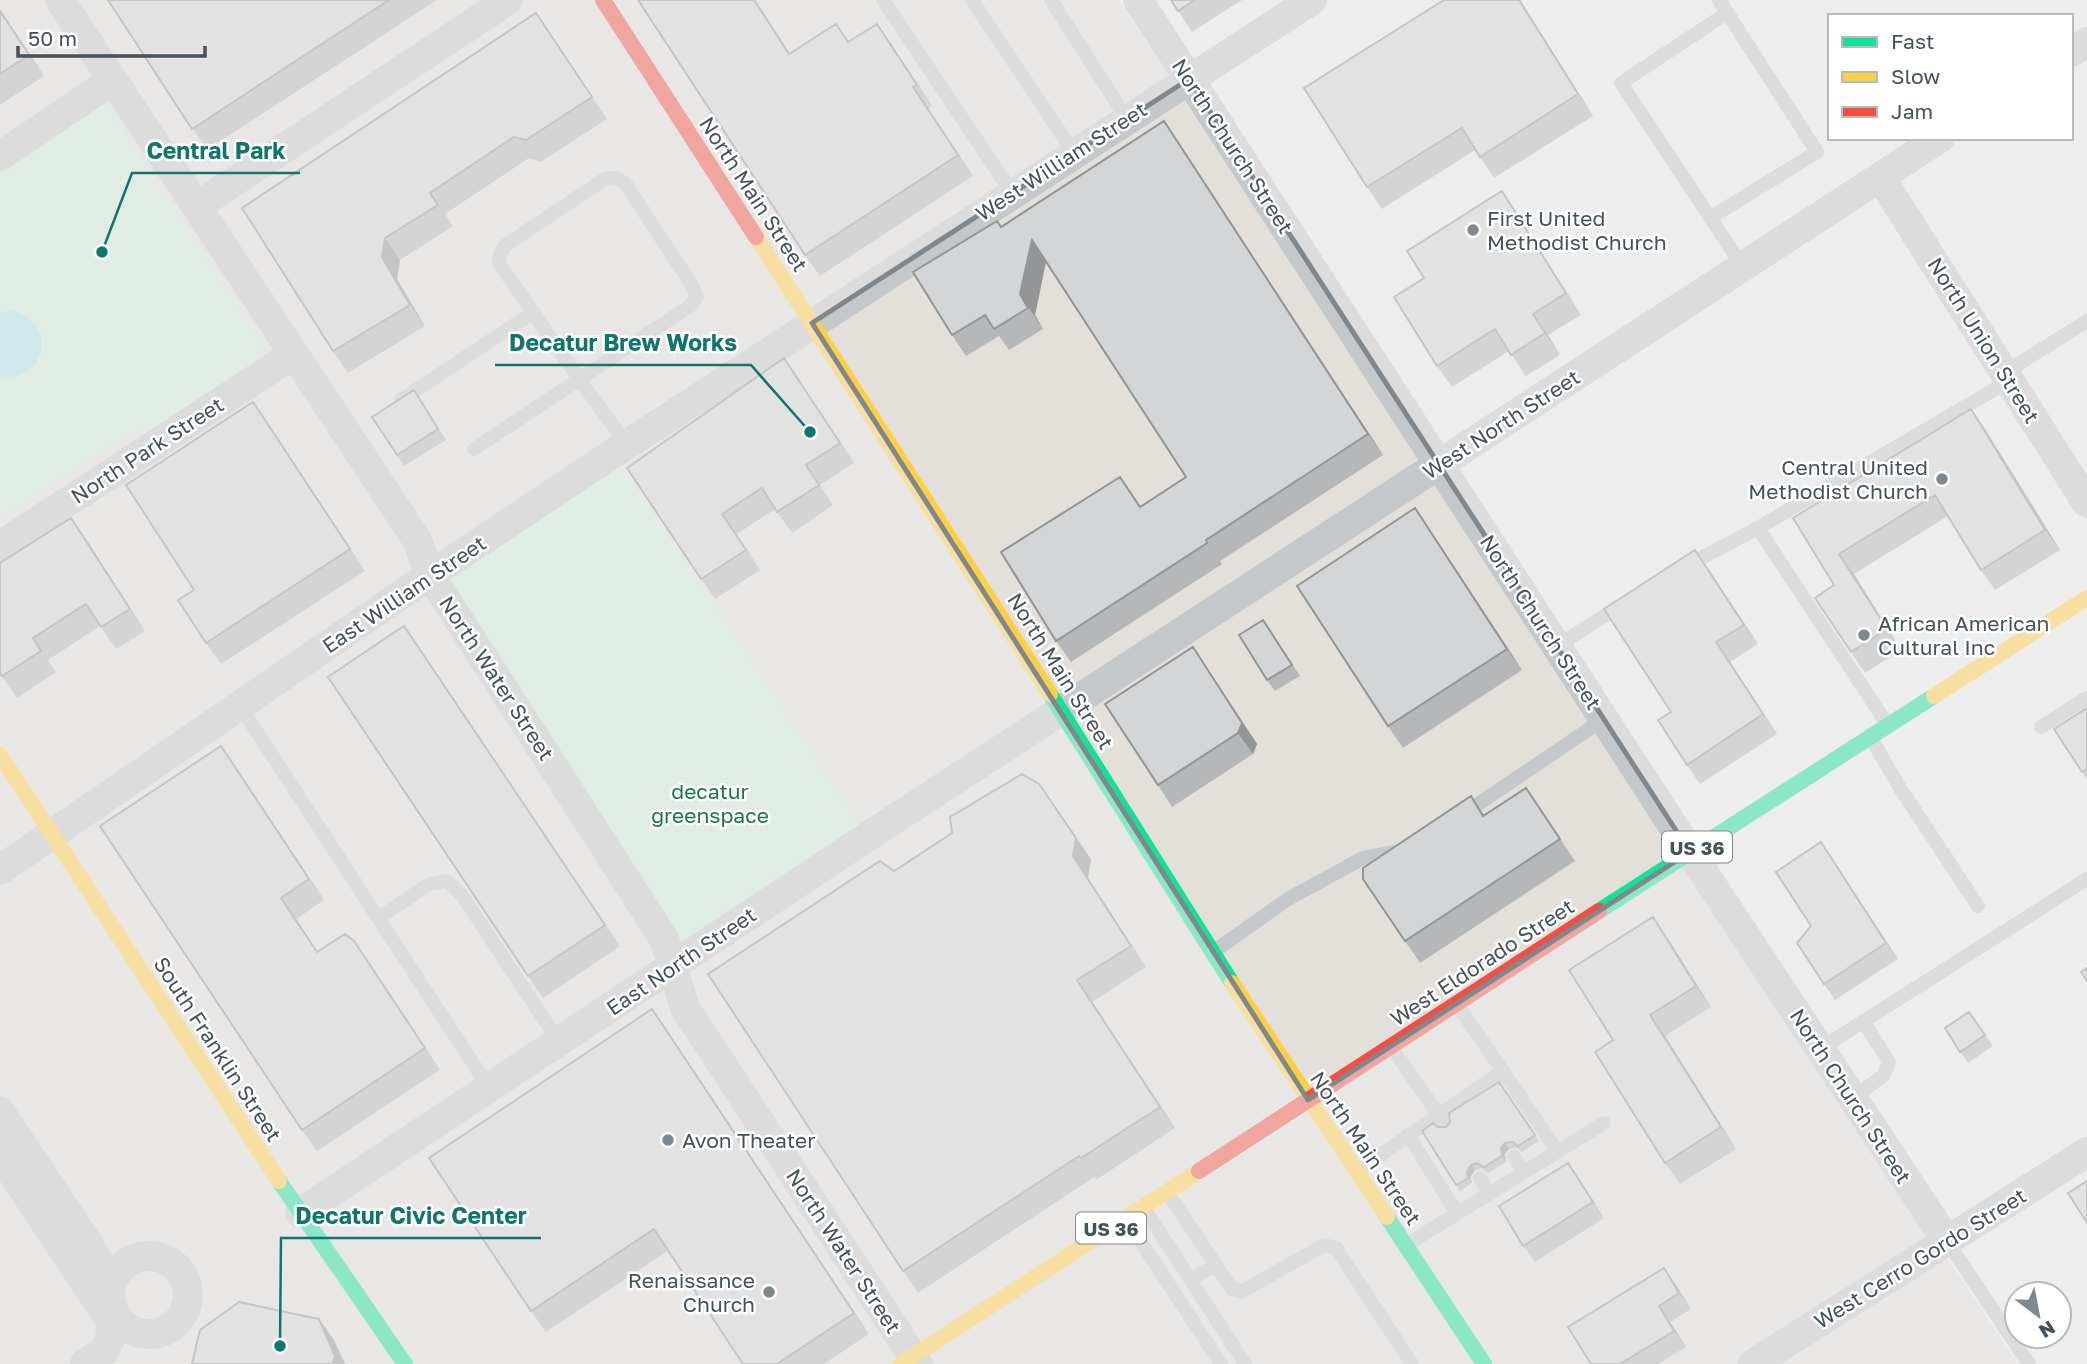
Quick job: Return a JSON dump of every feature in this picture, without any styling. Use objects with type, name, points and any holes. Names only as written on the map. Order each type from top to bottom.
[{"type":"main road","name":"North Main Street","points":[[603,0],[1061,710],[1212,953],[1484,1364]]},
{"type":"main road","name":"West Eldorado Street","points":[[911,1361],[1167,1191],[2087,598]]},
{"type":"main road","name":"South Franklin Street","points":[[0,755],[300,1213],[403,1363]]},
{"type":"street","name":"North Water Street","points":[[60,0],[416,540],[430,575],[660,934],[685,1008],[911,1361]]},
{"type":"street","name":"North Church Street","points":[[1138,0],[1690,852],[1947,1241]]},
{"type":"street","name":"West William Street","points":[[812,323],[1312,0]]},
{"type":"street","points":[[197,206],[490,5]]},
{"type":"street","points":[[0,156],[113,80]]},
{"type":"street","name":"West North Street","points":[[1061,710],[1937,140]]},
{"type":"street","name":"North Union Street","points":[[1880,177],[2087,503]]},
{"type":"street","name":"East William Street","points":[[0,870],[430,575],[812,323]]},
{"type":"street","name":"North Park Street","points":[[0,546],[294,354]]},
{"type":"street","name":"East North Street","points":[[300,1213],[1061,710]]},
{"type":"street","points":[[0,1112],[98,1260],[103,1272],[103,1336]]},
{"type":"street","name":"West Cerro Gordo Street","points":[[1753,1364],[2087,1152]]},
{"type":"street","points":[[0,1154],[100,1304],[103,1336]]},
{"type":"street","points":[[149,1256],[170,1262],[181,1272],[187,1285],[187,1306],[175,1325],[163,1332],[149,1335],[134,1332],[122,1325],[103,1336],[111,1284],[123,1266],[135,1259],[149,1256]]},
{"type":"lane","points":[[972,0],[1074,153]]},
{"type":"lane","points":[[1051,0],[1127,119]]},
{"type":"lane","points":[[1710,218],[1817,152],[1718,0]]},
{"type":"lane","points":[[886,1],[1012,193]]},
{"type":"lane","points":[[1727,13],[1621,83],[1743,267]]},
{"type":"lane","points":[[474,449],[580,380],[690,306],[696,297],[692,285],[625,183],[616,178],[605,179],[506,245],[500,254],[499,262],[580,380],[627,444]]},
{"type":"lane","points":[[391,407],[534,312]]},
{"type":"lane","points":[[1669,576],[1758,528],[2007,377],[2087,321]]},
{"type":"lane","points":[[1758,528],[1887,726]]},
{"type":"lane","points":[[1557,646],[1636,597]]},
{"type":"lane","points":[[2041,727],[2087,698]]},
{"type":"lane","points":[[240,706],[489,1088]]},
{"type":"lane","points":[[1453,820],[1604,719]]},
{"type":"lane","points":[[1871,737],[1900,789],[1978,906]]},
{"type":"lane","points":[[1212,953],[1288,899],[1353,864],[1363,859],[1407,850],[1419,842]]},
{"type":"lane","points":[[1820,1049],[2087,879]]},
{"type":"lane","points":[[379,918],[429,884],[447,881],[462,895],[559,1042]]},
{"type":"lane","points":[[1456,1004],[1557,1151]]},
{"type":"lane","points":[[1853,1098],[1884,1075],[1889,1062],[1863,1021]]},
{"type":"lane","points":[[1391,1046],[1441,1119]]},
{"type":"lane","points":[[1356,1171],[1408,1135],[1475,1098],[1503,1071]]},
{"type":"lane","points":[[1405,1245],[1604,1123]]},
{"type":"lane","points":[[1408,1135],[1457,1213]]},
{"type":"lane","points":[[1514,1157],[1524,1171]]},
{"type":"lane","points":[[1480,1178],[1489,1193]]},
{"type":"lane","points":[[1167,1191],[1232,1289],[1241,1292],[1324,1245],[1336,1248],[1412,1364]]},
{"type":"lane","points":[[1144,1206],[1245,1364]]},
{"type":"lane","points":[[1126,1218],[1221,1364]]},
{"type":"lane","points":[[1947,1241],[2029,1364]]},
{"type":"lane","points":[[1191,1280],[1215,1265]]},
{"type":"highlighted area","points":[[1189,79],[1690,852],[1308,1100],[812,323]]},
{"type":"shaded area","points":[[0,0],[1119,0],[2003,1343],[2003,1350],[2008,1350],[2017,1364],[0,1364]]},
{"type":"green space","points":[[99,105],[105,105],[110,110],[261,340],[261,353],[250,365],[149,431],[134,431],[0,518],[0,165]]},
{"type":"green space","name":"decatur greenspace","points":[[614,453],[867,837],[672,967],[430,575]]},
{"type":"water","points":[[13,311],[28,317],[37,327],[41,351],[28,371],[16,376],[0,376],[0,312]]},
{"type":"building","points":[[108,0],[389,0],[192,129]]},
{"type":"building","points":[[638,0],[754,0],[789,54],[836,24],[848,42],[877,24],[917,85],[913,87],[958,155],[805,255]]},
{"type":"building","points":[[1171,0],[1195,0],[1178,11]]},
{"type":"building","points":[[1444,0],[1519,0],[1578,94],[1480,157],[1462,128],[1367,187],[1304,88]]},
{"type":"building","points":[[0,11],[29,55],[0,74]]},
{"type":"building","points":[[536,13],[592,97],[526,140],[514,137],[430,193],[438,205],[385,238],[382,257],[410,305],[333,351],[242,208]]},
{"type":"building","points":[[1164,121],[1368,434],[1056,641],[1001,552],[1120,477],[1140,507],[1186,477],[1032,240],[1020,294],[1028,308],[994,329],[985,315],[952,335],[913,272],[997,221],[1001,227]]},
{"type":"building","points":[[1502,191],[1566,293],[1533,314],[1545,333],[1511,355],[1495,329],[1437,366],[1394,297],[1424,278],[1407,251]]},
{"type":"building","points":[[784,358],[840,443],[806,465],[819,485],[777,512],[762,488],[722,514],[746,550],[701,579],[627,468]]},
{"type":"building","points":[[414,390],[438,429],[397,455],[372,417]]},
{"type":"building","points":[[253,402],[350,549],[206,643],[178,600],[194,590],[126,485]]},
{"type":"building","points":[[1971,409],[2045,530],[1981,570],[1935,495],[1839,554],[1887,629],[1851,652],[1815,598],[1834,585],[1793,518]]},
{"type":"building","points":[[1415,508],[1507,649],[1388,726],[1297,586]]},
{"type":"building","points":[[71,518],[130,609],[101,627],[86,604],[33,638],[41,651],[2,676],[0,563]]},
{"type":"building","points":[[1695,550],[1744,625],[1716,642],[1763,714],[1687,765],[1658,720],[1671,712],[1604,609]]},
{"type":"building","points":[[1263,620],[1292,665],[1267,680],[1239,635]]},
{"type":"building","points":[[404,626],[605,925],[528,976],[328,677]]},
{"type":"building","points":[[1193,647],[1242,723],[1238,733],[1158,785],[1105,704]]},
{"type":"building","points":[[2087,708],[2087,769],[2082,772],[2054,729]]},
{"type":"building","points":[[221,746],[309,879],[281,898],[317,952],[345,934],[354,941],[425,1048],[302,1130],[100,826]]},
{"type":"building","points":[[1022,774],[1039,784],[1076,838],[1073,856],[1131,946],[1077,980],[1160,1107],[1081,1158],[1079,1156],[903,1271],[708,974],[880,861],[894,871],[952,833],[950,817]]},
{"type":"building","points":[[1526,788],[1560,839],[1405,941],[1363,879],[1363,868],[1471,796],[1483,816]]},
{"type":"building","points":[[1821,842],[1886,943],[1824,984],[1797,943],[1811,926],[1776,872]]},
{"type":"building","points":[[1653,917],[1696,986],[1650,1015],[1721,1127],[1665,1163],[1595,1052],[1613,1040],[1569,970]]},
{"type":"building","points":[[2087,968],[2087,981],[2081,972]]},
{"type":"building","points":[[652,1009],[854,1313],[777,1364],[743,1364],[654,1229],[531,1311],[429,1158]]},
{"type":"building","points":[[1969,1012],[1985,1035],[1960,1052],[1945,1028]]},
{"type":"building","points":[[1499,1082],[1535,1135],[1518,1146],[1513,1142],[1505,1143],[1501,1148],[1502,1156],[1484,1167],[1477,1163],[1471,1165],[1467,1172],[1468,1178],[1456,1185],[1422,1131],[1433,1123],[1438,1127],[1446,1127],[1450,1122],[1449,1113]]},
{"type":"building","points":[[1568,1163],[1593,1202],[1523,1246],[1499,1206]]},
{"type":"building","points":[[2087,1181],[2087,1223],[2068,1193]]},
{"type":"building","points":[[1664,1268],[1679,1293],[1659,1306],[1674,1331],[1620,1364],[1591,1364],[1568,1327]]},
{"type":"building","points":[[239,1302],[319,1319],[335,1356],[333,1364],[192,1364],[200,1330]]},
{"type":"traffic: fast","points":[[1050,694],[1232,983]]},
{"type":"traffic: fast","points":[[1599,911],[1934,696]]},
{"type":"traffic: fast","points":[[279,1181],[405,1364]]},
{"type":"traffic: fast","points":[[1387,1217],[1484,1364]]},
{"type":"traffic: slow","points":[[756,237],[1050,694]]},
{"type":"traffic: slow","points":[[1934,696],[2087,598]]},
{"type":"traffic: slow","points":[[0,755],[279,1181]]},
{"type":"traffic: slow","points":[[1232,983],[1387,1217]]},
{"type":"traffic: slow","points":[[901,1364],[1199,1171]]},
{"type":"traffic: jam","points":[[603,0],[756,237]]},
{"type":"traffic: jam","points":[[1199,1171],[1599,911]]},
{"type":"place","name":"First United Methodist Church","points":[[1473,230]]},
{"type":"place","name":"Central Park","points":[[102,252]]},
{"type":"place","name":"Decatur Brew Works","points":[[810,432]]},
{"type":"place","name":"Central United Methodist Church","points":[[1942,479]]},
{"type":"place","name":"African American Cultural Inc","points":[[1864,635]]},
{"type":"place","name":"Avon Theater","points":[[668,1140]]},
{"type":"place","name":"Renaissance Church","points":[[769,1292]]},
{"type":"place","name":"Decatur Civic Center","points":[[280,1346]]}]
